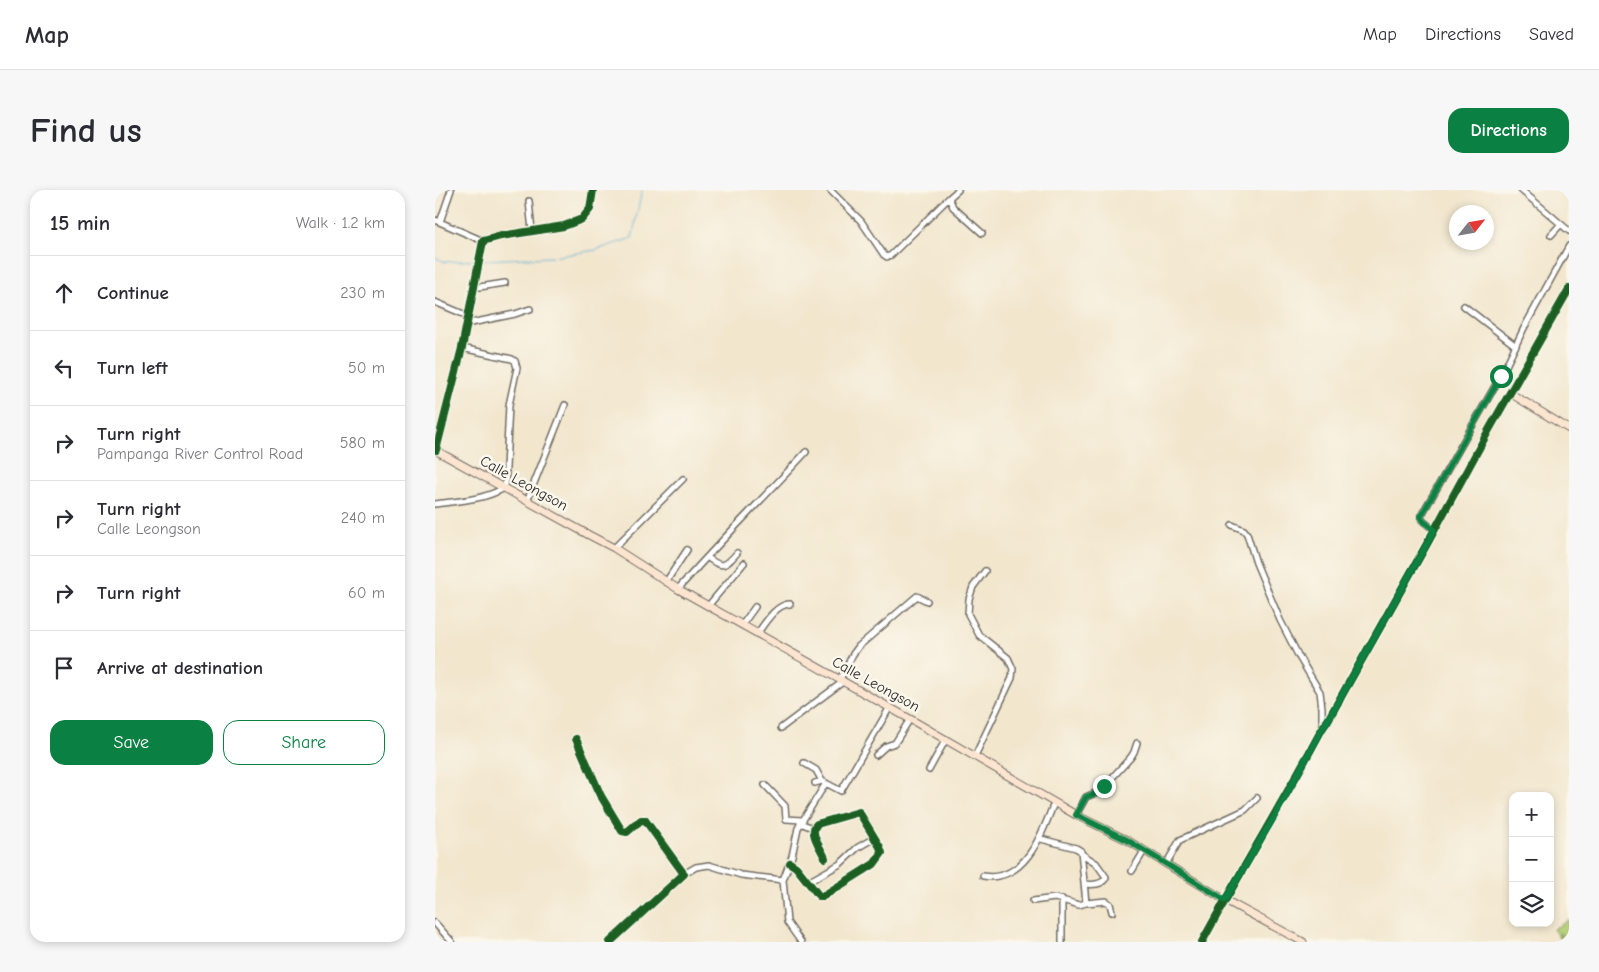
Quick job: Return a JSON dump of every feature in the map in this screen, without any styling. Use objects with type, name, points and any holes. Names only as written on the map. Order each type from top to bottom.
[{"type":"street","points":[[451,190],[438,221],[483,242],[501,236],[564,226],[582,219],[590,209],[593,190]]},
{"type":"street","points":[[830,190],[861,221],[887,257],[958,190]]},
{"type":"street","points":[[1521,190],[1569,231]]},
{"type":"street","points":[[949,198],[953,207],[982,233]]},
{"type":"street","points":[[529,200],[533,231]]},
{"type":"street","points":[[1551,235],[1561,224]]},
{"type":"street","points":[[435,450],[462,348],[483,242]]},
{"type":"street","points":[[1434,530],[1422,520],[1421,516],[1501,376],[1524,328],[1569,246]]},
{"type":"street","points":[[474,284],[505,283]]},
{"type":"street","points":[[1203,942],[1569,289]]},
{"type":"street","points":[[435,302],[467,320],[501,317],[530,309]]},
{"type":"street","points":[[1464,306],[1516,346]]},
{"type":"street","points":[[435,504],[471,498],[504,488],[509,405],[517,368],[516,364],[512,359],[462,348]]},
{"type":"street","points":[[1510,393],[1569,429]]},
{"type":"street","points":[[527,501],[565,405]]},
{"type":"street","name":"Calle Leongson","points":[[435,450],[614,548],[678,589],[946,739],[1054,803],[1127,840],[1225,900],[1303,942]]},
{"type":"street","points":[[678,589],[806,452]]},
{"type":"street","points":[[614,548],[683,480]]},
{"type":"street","points":[[1232,525],[1244,530],[1247,534],[1256,563],[1280,620],[1320,692],[1322,729]]},
{"type":"street","points":[[667,582],[687,550]]},
{"type":"street","points":[[707,557],[722,566],[729,562],[737,553]]},
{"type":"street","points":[[708,606],[744,564]]},
{"type":"street","points":[[975,756],[1013,674],[1011,662],[979,635],[968,614],[969,599],[973,587],[985,571]]},
{"type":"street","points":[[781,728],[842,680],[853,654],[867,639],[914,598],[919,596],[927,601]]},
{"type":"street","points":[[757,634],[780,607],[790,604]]},
{"type":"street","points":[[742,625],[755,608]]},
{"type":"street","points":[[804,763],[816,770],[824,782],[841,791],[889,707]]},
{"type":"street","points":[[877,755],[883,748],[896,741],[910,719]]},
{"type":"street","points":[[576,739],[601,796],[622,831],[627,832],[641,820],[645,820],[684,874]]},
{"type":"street","points":[[929,770],[946,739]]},
{"type":"street","points":[[1076,815],[1086,797],[1101,791],[1131,757],[1137,743]]},
{"type":"street","points":[[815,783],[824,782]]},
{"type":"street","points":[[801,942],[787,922],[783,880],[790,863],[801,821],[824,782]]},
{"type":"street","points":[[765,785],[785,807],[786,819],[801,821],[813,828],[825,858]]},
{"type":"street","points":[[1166,864],[1180,840],[1245,810],[1257,798]]},
{"type":"street","points":[[983,876],[999,876],[1012,870],[1029,855],[1041,839],[1054,803]]},
{"type":"street","points":[[790,863],[819,896],[823,896],[874,864],[882,853],[859,812],[817,824],[813,828]]},
{"type":"street","points":[[808,882],[840,864],[857,848],[874,838]]},
{"type":"street","points":[[1041,839],[1076,848],[1096,862],[1106,877],[1102,883],[1085,884]]},
{"type":"street","points":[[1131,870],[1144,852]]},
{"type":"street","points":[[1082,854],[1086,903]]},
{"type":"street","points":[[610,942],[684,874],[696,867],[709,865],[741,874],[783,880]]},
{"type":"street","points":[[1033,901],[1055,898],[1079,904],[1107,901],[1112,912]]},
{"type":"street","points":[[1062,900],[1062,942]]},
{"type":"street","points":[[435,923],[452,942]]},
{"type":"green space","points":[[1569,920],[1569,942],[1562,942],[1553,929]]},
{"type":"waterway","points":[[482,260],[552,257],[596,250],[632,238],[642,190]]},
{"type":"waterway","points":[[435,257],[445,262],[476,260]]},
{"type":"cycle path","points":[[436,450],[462,348],[483,241],[501,236],[564,226],[582,219],[590,209],[593,190]]},
{"type":"cycle path","points":[[1202,942],[1569,289]]},
{"type":"cycle path","points":[[576,739],[601,796],[622,831],[627,832],[641,820],[645,820],[684,874],[610,942]]},
{"type":"cycle path","points":[[790,863],[796,867],[819,896],[823,896],[874,864],[882,853],[859,812],[817,824],[814,831],[815,836],[825,858]]},
{"type":"route","points":[[1104,786],[1099,792],[1092,793],[1086,797],[1076,815],[1127,840],[1225,900],[1277,812],[1428,542],[1434,530],[1422,520],[1421,516],[1501,376]]}]
